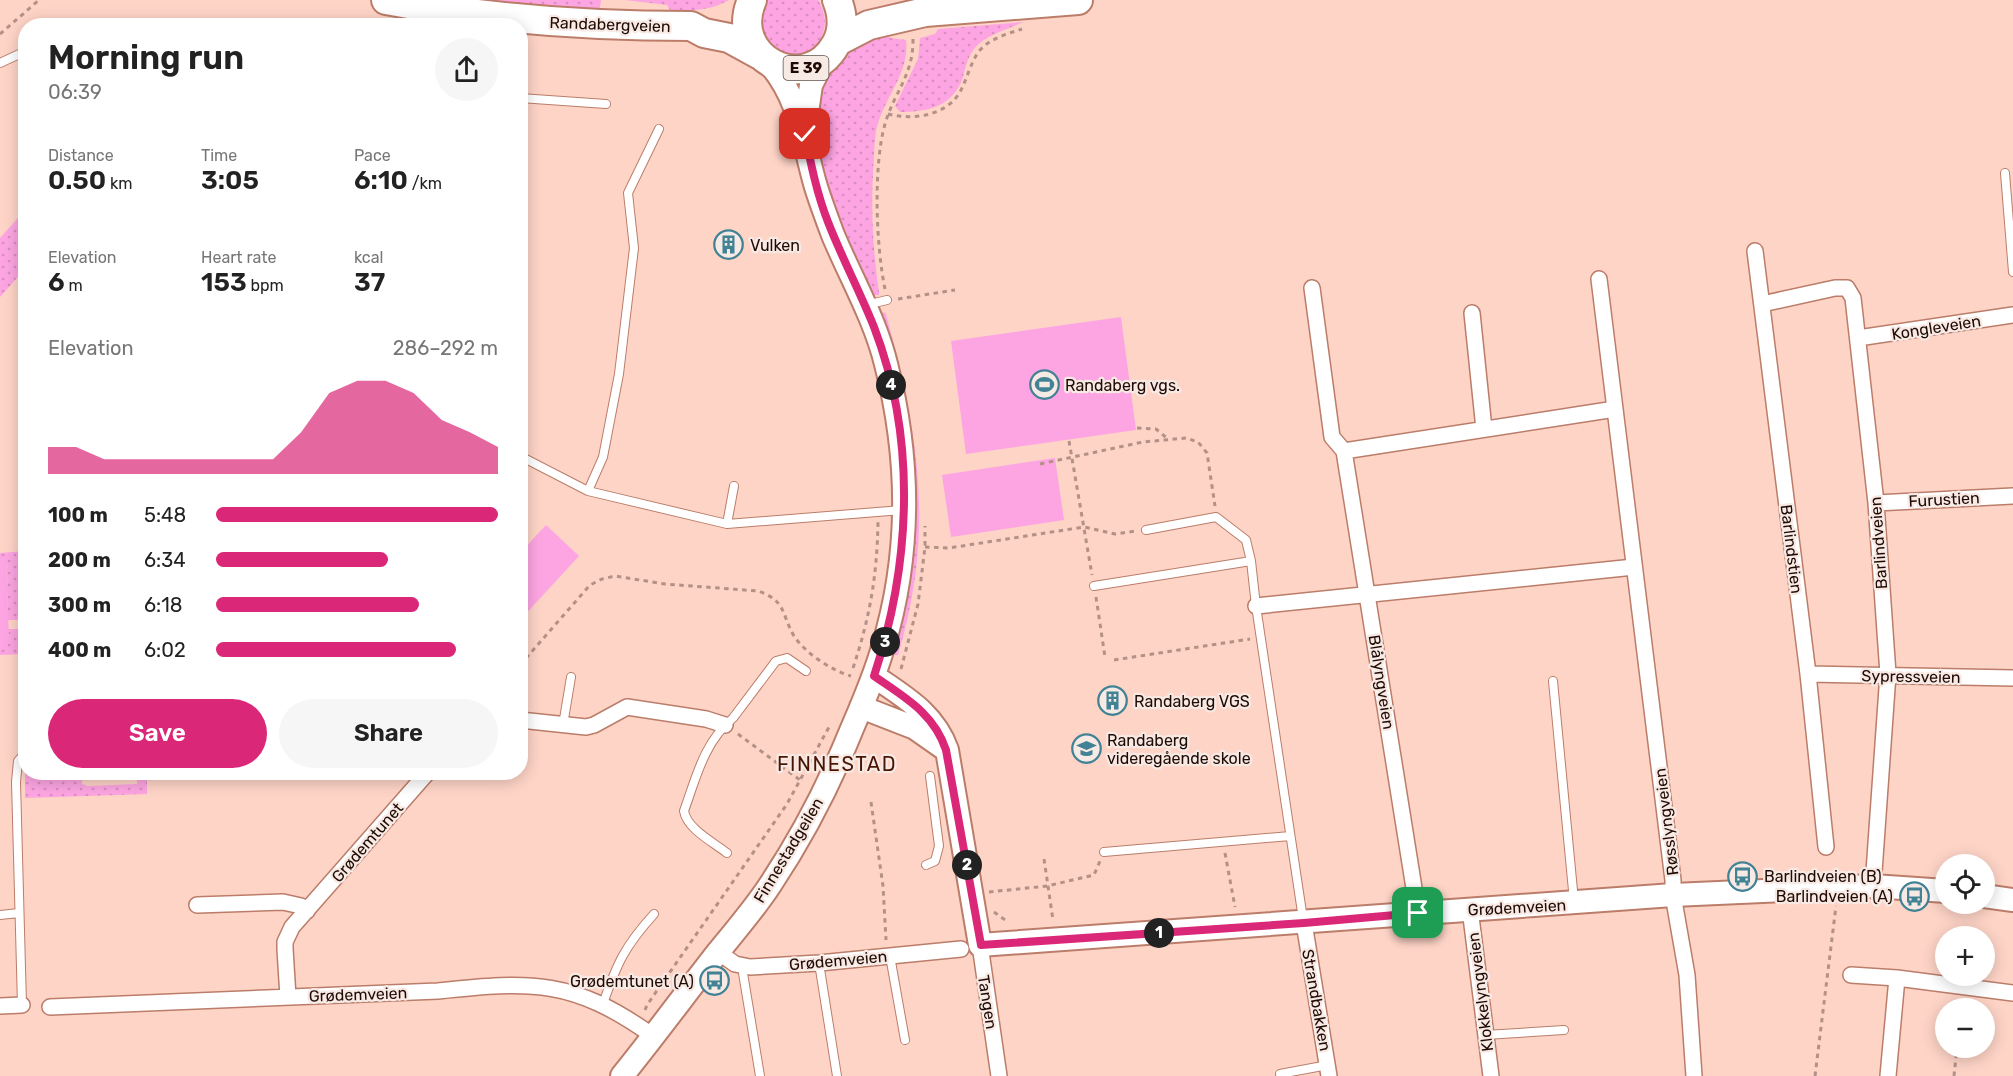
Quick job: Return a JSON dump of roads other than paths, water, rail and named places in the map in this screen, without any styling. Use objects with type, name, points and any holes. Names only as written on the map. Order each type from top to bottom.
[{"type":"highway","name":"Randabergveien","points":[[386,0],[499,18]]},
{"type":"highway","name":"Randabergveien","points":[[691,26],[751,0]]},
{"type":"highway","name":"E 39","points":[[751,0],[746,24],[753,46],[765,59],[791,69],[803,69],[869,25],[919,25],[1078,0]]},
{"type":"highway","name":"E 39","points":[[831,50],[842,19],[837,0]]},
{"type":"highway","name":"E 39","points":[[849,0],[919,25]]},
{"type":"highway","name":"Randabergveien","points":[[528,20],[691,26],[704,33],[729,38],[765,59]]},
{"type":"main road","name":"Finnestadgeilen","points":[[805,134],[808,97],[814,75],[831,50]]},
{"type":"main road","name":"Finnestadgeilen","points":[[622,1076],[769,887],[796,842],[838,761],[874,676],[890,626],[903,550],[905,509],[902,452],[892,388],[885,361],[865,305],[828,222],[816,188],[805,134],[787,86],[765,59]]},
{"type":"main road","points":[[874,676],[907,699],[931,720],[939,730],[946,750]]},
{"type":"main road","points":[[861,707],[897,719],[915,728],[946,750]]},
{"type":"main road","name":"Tangen","points":[[946,750],[971,947]]},
{"type":"main road","name":"Grødemveien","points":[[971,947],[1673,895],[1873,886],[1935,890]]},
{"type":"main road","points":[[1995,898],[2013,900]]},
{"type":"street","name":"Barlindstien","points":[[1755,251],[1808,674],[1826,846]]},
{"type":"street","name":"Røsslyngveien","points":[[1599,279],[1673,895],[1687,975],[1694,1076]]},
{"type":"street","name":"Blålyngveien","points":[[1312,288],[1332,437],[1344,451],[1418,913]]},
{"type":"street","name":"Barlindveien","points":[[1762,304],[1835,288],[1847,288],[1853,298],[1876,503],[1888,674],[1873,886]]},
{"type":"street","points":[[1472,313],[1485,429]]},
{"type":"street","name":"Kongleveien","points":[[1858,338],[2013,315]]},
{"type":"street","points":[[1344,451],[1615,409]]},
{"type":"street","name":"Furustien","points":[[1876,503],[2013,496]]},
{"type":"street","points":[[1256,606],[1635,567]]},
{"type":"street","name":"Sypressveien","points":[[1808,674],[2013,678]]},
{"type":"street","points":[[528,721],[586,727],[627,707],[706,719],[725,725]]},
{"type":"street","name":"Grødemtunet","points":[[288,997],[285,942],[292,927],[421,780]]},
{"type":"street","points":[[197,905],[283,902],[301,906],[307,911]]},
{"type":"street","name":"Klokkelyngveien","points":[[1470,909],[1491,1076]]},
{"type":"street","name":"Strandbakken","points":[[1304,923],[1329,1070]]},
{"type":"street","name":"Grødemveien","points":[[742,967],[819,963],[971,947]]},
{"type":"street","name":"Tangen","points":[[971,947],[999,1076]]},
{"type":"street","points":[[718,952],[742,967]]},
{"type":"street","points":[[1851,975],[1897,978],[2013,993]]},
{"type":"street","points":[[1888,1076],[1897,978]]},
{"type":"street","name":"Grødemveien","points":[[50,1007],[438,991],[499,984],[526,984],[567,991],[603,1004],[654,1036]]},
{"type":"street","points":[[0,1006],[22,1005]]},
{"type":"lane","points":[[0,63],[18,55]]},
{"type":"lane","points":[[528,99],[606,104]]},
{"type":"lane","points":[[588,491],[603,457],[619,374],[634,248],[628,193],[659,129]]},
{"type":"lane","points":[[2006,173],[2013,272]]},
{"type":"lane","points":[[865,305],[887,300]]},
{"type":"lane","points":[[528,460],[588,491],[727,524],[905,509]]},
{"type":"lane","points":[[727,524],[734,486]]},
{"type":"lane","points":[[1146,530],[1216,518],[1246,540],[1304,923]]},
{"type":"lane","points":[[1094,586],[1251,561]]},
{"type":"lane","points":[[727,853],[685,817],[684,811],[698,768],[725,725],[733,718],[776,662],[787,658],[806,671]]},
{"type":"lane","points":[[563,726],[571,677]]},
{"type":"lane","points":[[1553,681],[1574,904]]},
{"type":"lane","points":[[18,761],[15,782],[22,1005]]},
{"type":"lane","points":[[926,865],[935,861],[939,846],[930,776]]},
{"type":"lane","points":[[1104,852],[1290,836]]},
{"type":"lane","points":[[0,915],[19,913]]},
{"type":"lane","points":[[603,1004],[623,952],[654,914]]},
{"type":"lane","points":[[888,956],[905,1040]]},
{"type":"lane","points":[[819,963],[837,1076]]},
{"type":"lane","points":[[742,967],[760,1076]]},
{"type":"lane","points":[[1485,1035],[1564,1030]]},
{"type":"lane","points":[[1280,1074],[1329,1070]]},
{"type":"place","name":"Vulken","points":[[729,245]]},
{"type":"place","name":"Randaberg vgs.","points":[[1044,385]]},
{"type":"place","name":"Randaberg VGS","points":[[1113,701]]},
{"type":"place","name":"Randaberg videregående skole","points":[[1086,749]]},
{"type":"place","name":"Barlindveien (B)","points":[[1743,876]]},
{"type":"place","name":"Barlindveien (A)","points":[[1914,896]]},
{"type":"place","name":"Grødemtunet (A)","points":[[715,981]]},
{"type":"district","name":"FINNESTAD","points":[[837,764]]}]
